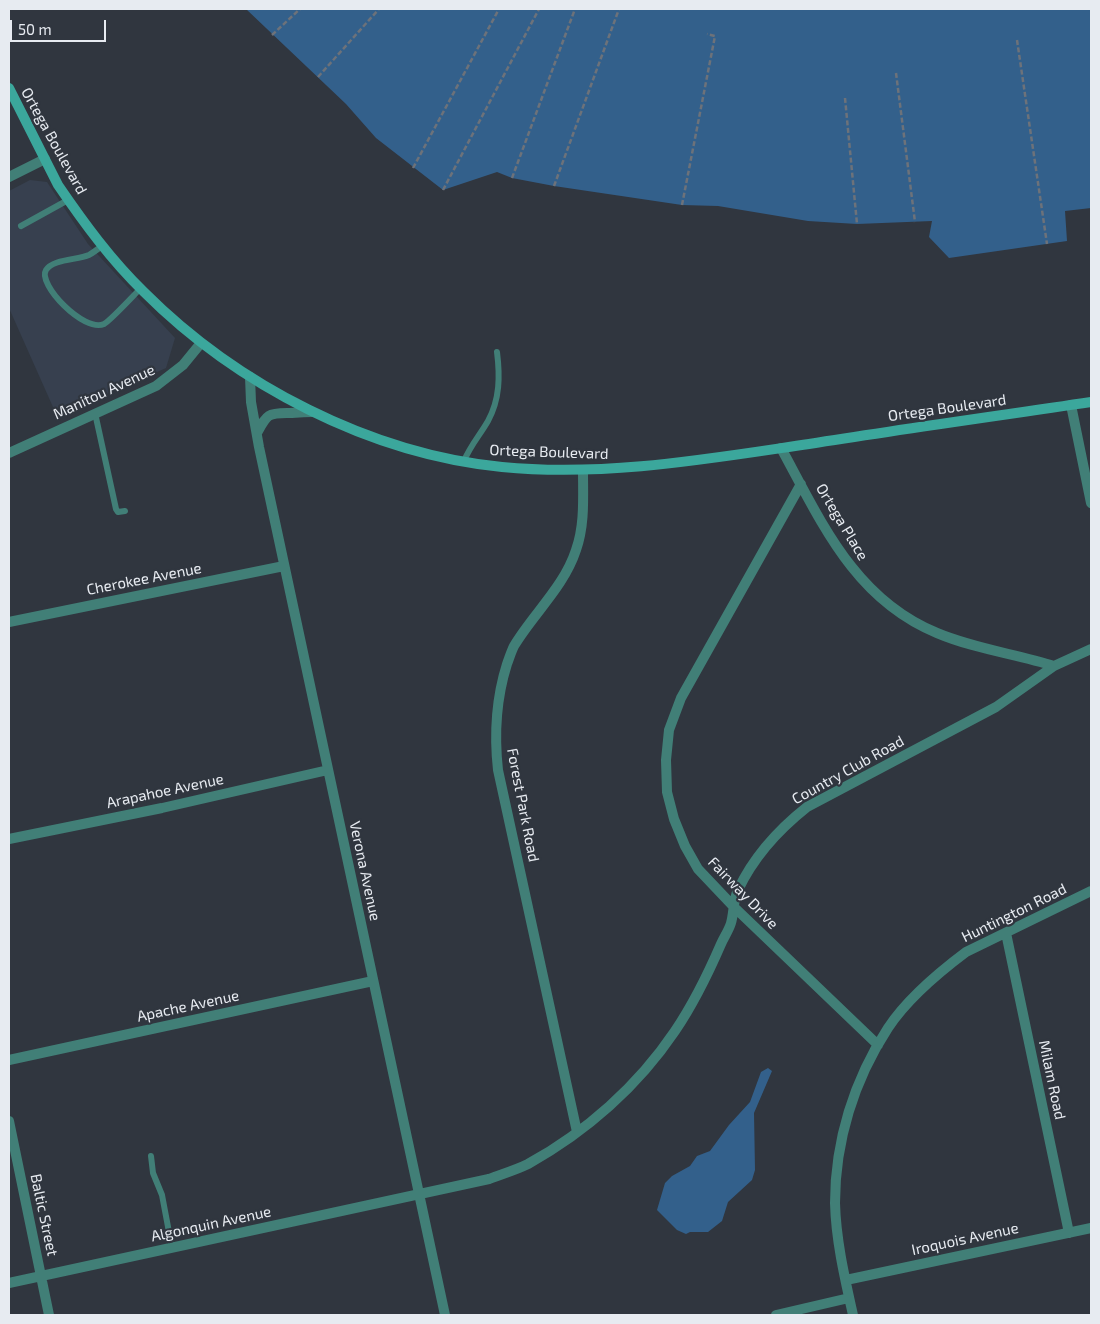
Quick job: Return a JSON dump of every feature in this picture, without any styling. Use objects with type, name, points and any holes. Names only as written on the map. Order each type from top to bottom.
[{"type":"main road","name":"Ortega Boulevard","points":[[9,88],[58,185],[68,200],[102,246],[140,289],[176,323],[250,377],[312,412],[386,441],[424,453],[501,467],[583,470],[641,467],[1091,402]]},
{"type":"street","points":[[9,177],[45,160]]},
{"type":"street","name":"Manitou Avenue","points":[[9,453],[156,386],[183,366],[201,342]]},
{"type":"street","name":"Verona Avenue","points":[[250,377],[250,402],[284,566],[312,689],[445,1315]]},
{"type":"street","points":[[1070,405],[1091,503]]},
{"type":"street","points":[[257,433],[264,420],[275,412],[312,412]]},
{"type":"street","name":"Ortega Place","points":[[781,448],[828,534],[843,557],[866,586],[884,602],[936,633],[965,643],[1054,666]]},
{"type":"street","name":"Forest Park Road","points":[[577,1132],[498,770],[495,742],[497,710],[502,680],[513,648],[566,572],[576,550],[584,519],[583,470]]},
{"type":"street","name":"Fairway Drive","points":[[801,484],[681,698],[669,730],[666,760],[667,792],[674,819],[685,846],[698,869],[734,907],[878,1045]]},
{"type":"street","name":"Cherokee Avenue","points":[[9,622],[284,566]]},
{"type":"street","name":"Country Club Road","points":[[420,1194],[489,1179],[526,1165],[577,1132],[618,1099],[647,1067],[675,1031],[702,987],[731,923],[737,892],[755,860],[768,842],[783,827],[808,807],[996,707],[1054,666],[1091,649]]},
{"type":"street","name":"Arapahoe Avenue","points":[[9,839],[162,808],[328,770]]},
{"type":"street","name":"Huntington Road","points":[[853,1315],[837,1227],[835,1204],[837,1167],[843,1130],[867,1064],[888,1028],[904,1009],[936,976],[966,952],[1091,891]]},
{"type":"street","name":"Milam Road","points":[[1006,933],[1069,1233]]},
{"type":"street","name":"Apache Avenue","points":[[9,1060],[374,981]]},
{"type":"street","name":"Baltic Street","points":[[9,1121],[49,1315]]},
{"type":"street","name":"Algonquin Avenue","points":[[9,1283],[420,1194]]},
{"type":"street","name":"Iroquois Avenue","points":[[846,1280],[1091,1228]]},
{"type":"street","points":[[776,1315],[849,1298]]},
{"type":"lane","points":[[21,226],[68,200]]},
{"type":"lane","points":[[102,246],[89,255],[75,260],[54,263],[47,268],[44,275],[46,283],[72,314],[94,325],[104,324],[140,289]]},
{"type":"lane","points":[[464,461],[469,448],[488,420],[497,397],[500,374],[497,352]]},
{"type":"lane","points":[[95,413],[116,508],[118,512],[125,511]]},
{"type":"lane","points":[[151,1156],[153,1174],[162,1195],[172,1248]]},
{"type":"path","points":[[272,35],[300,9]]},
{"type":"path","points":[[318,78],[379,9]]},
{"type":"path","points":[[413,168],[499,9]]},
{"type":"path","points":[[443,190],[539,9]]},
{"type":"path","points":[[512,178],[576,9]]},
{"type":"path","points":[[554,186],[620,9]]},
{"type":"path","points":[[682,205],[716,36],[707,34]]},
{"type":"path","points":[[1017,40],[1047,244]]},
{"type":"path","points":[[896,74],[915,222]]},
{"type":"path","points":[[845,98],[857,224]]},
{"type":"shaded area","points":[[30,180],[47,182],[88,244],[175,338],[166,368],[57,416],[9,308],[9,191]]},
{"type":"water","points":[[246,9],[1091,9],[1091,208],[1065,211],[1067,241],[949,258],[929,237],[932,221],[857,224],[808,221],[718,206],[682,205],[554,186],[512,178],[497,172],[443,190],[376,138],[346,104]]},
{"type":"water","points":[[768,1068],[772,1071],[754,1113],[755,1170],[752,1180],[728,1202],[722,1221],[708,1232],[690,1232],[686,1234],[677,1230],[657,1210],[665,1183],[672,1176],[690,1166],[697,1156],[710,1151],[729,1125],[750,1102],[761,1072]]}]
